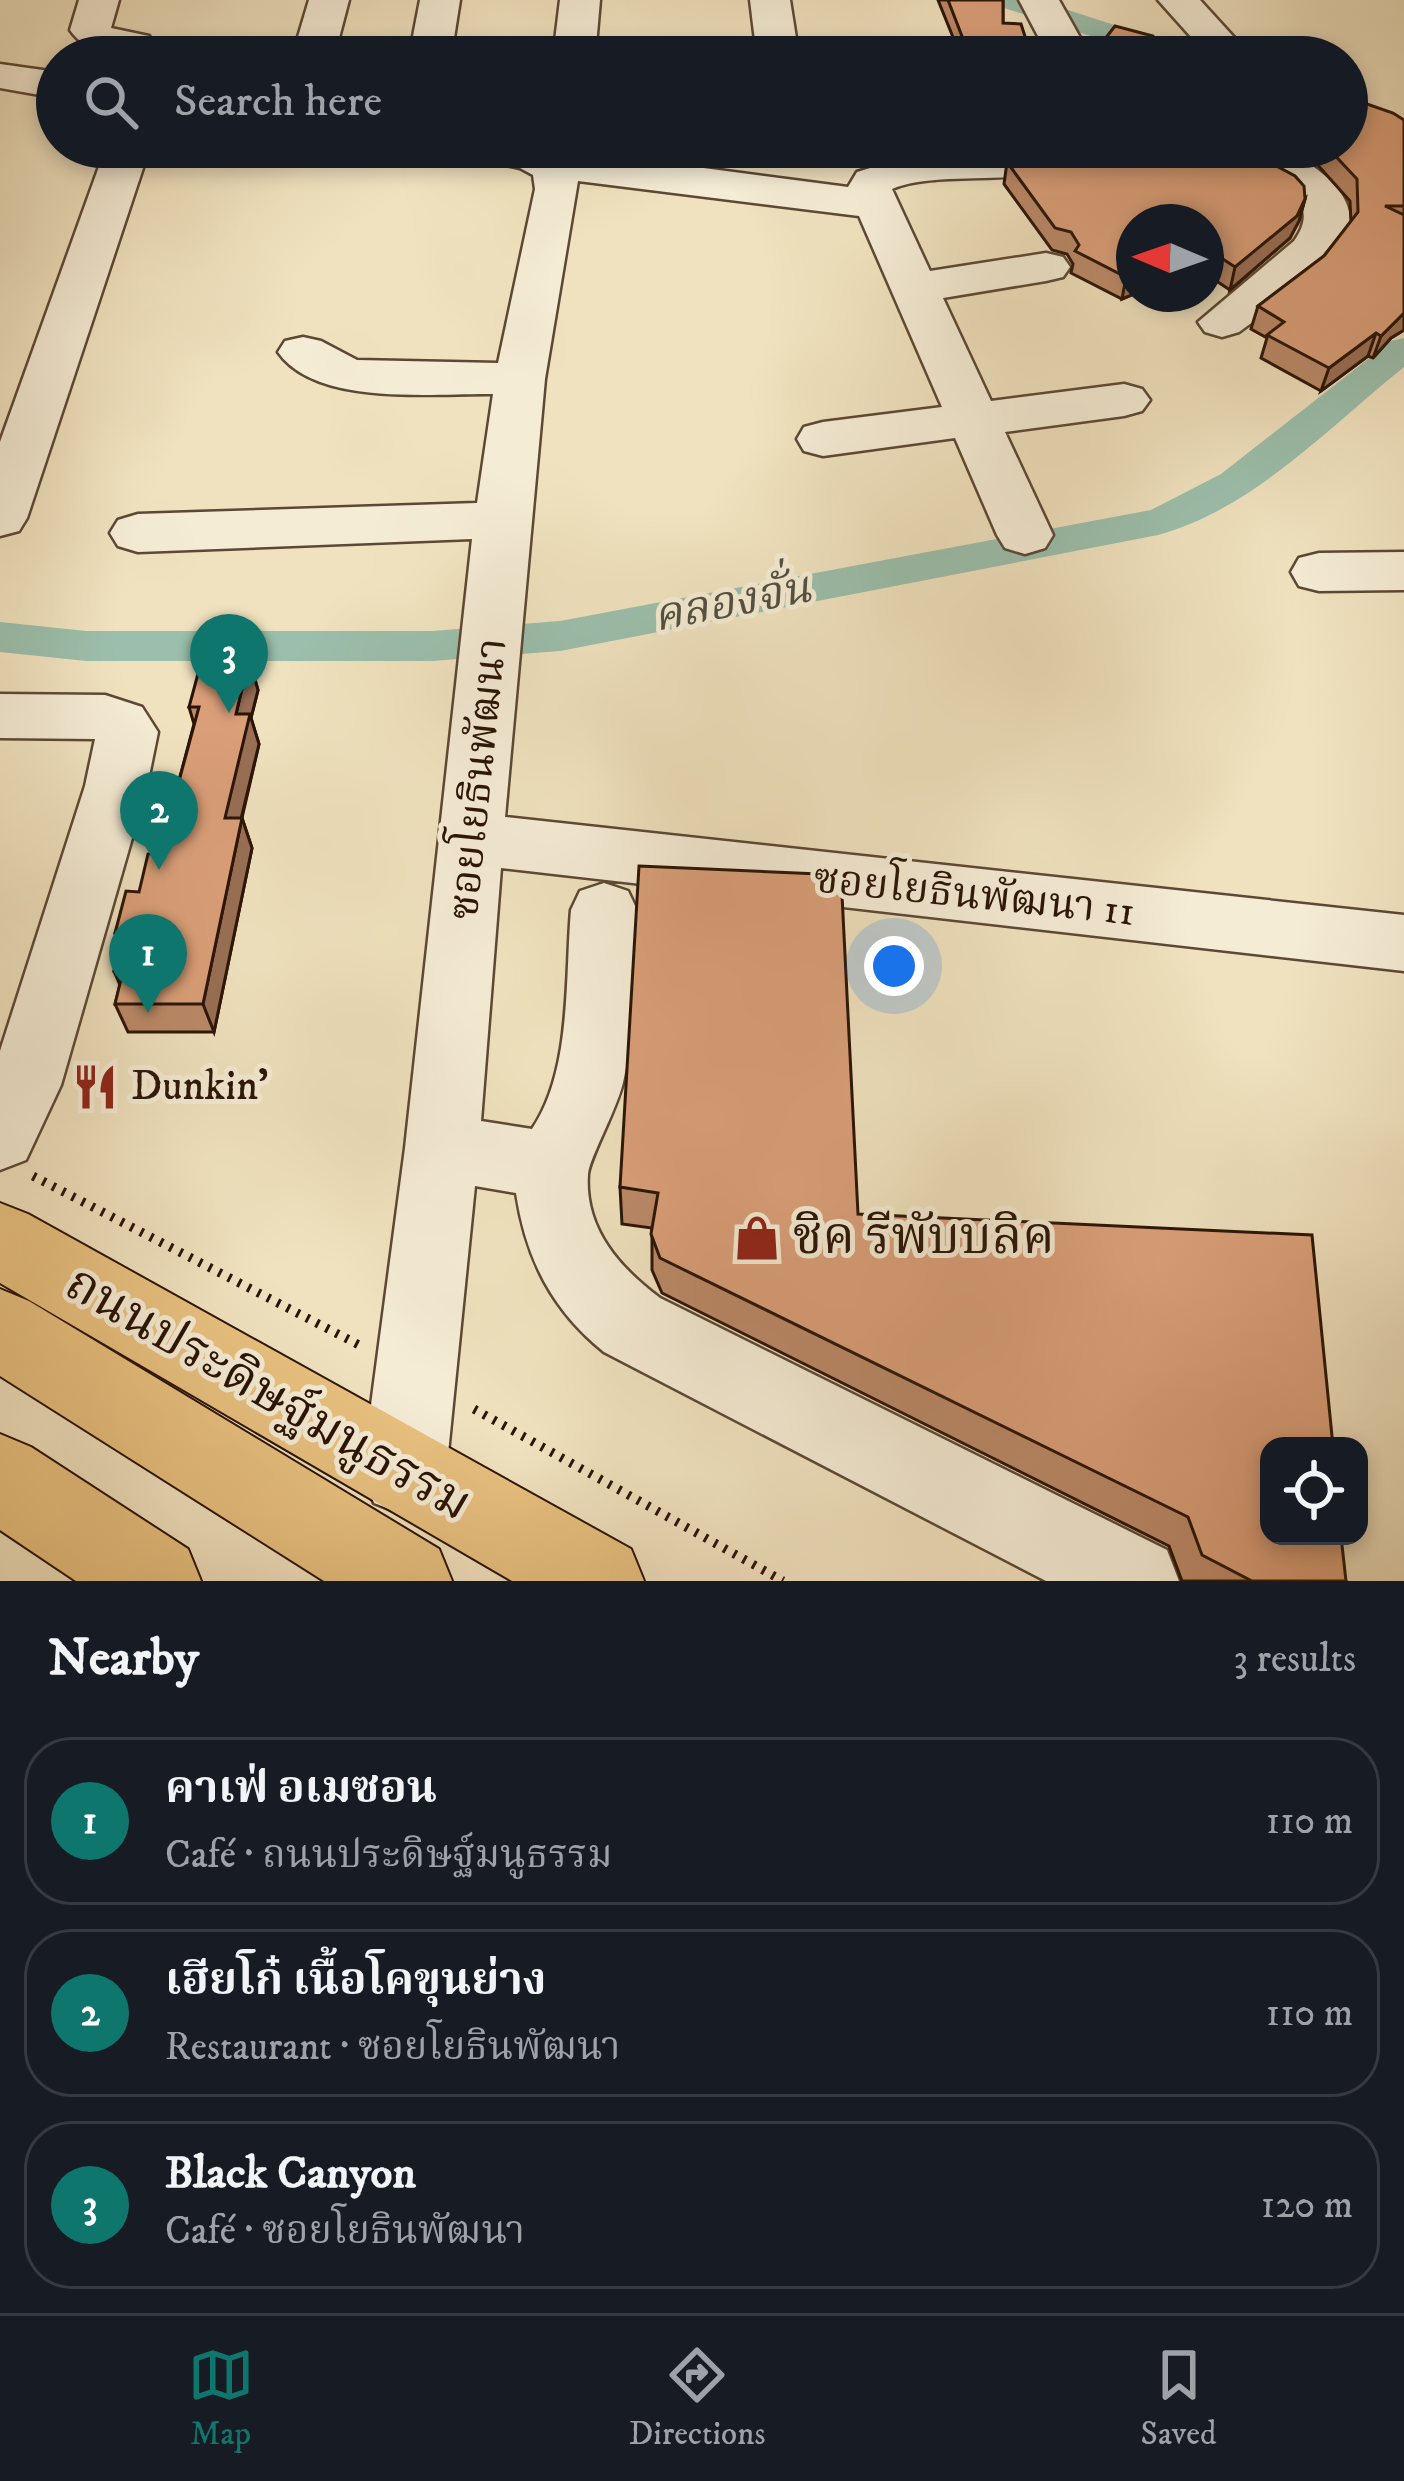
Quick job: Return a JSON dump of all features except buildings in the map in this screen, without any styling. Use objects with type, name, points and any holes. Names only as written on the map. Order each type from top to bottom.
[{"type":"main road","name":"ถนนประดิษฐ์มนูธรรม","points":[[0,1240],[599,1581]]},
{"type":"main road","points":[[0,1329],[407,1581]]},
{"type":"main road","points":[[0,1478],[157,1581]]},
{"type":"street","points":[[95,36],[90,30],[99,0]]},
{"type":"street","points":[[320,36],[329,0]]},
{"type":"street","points":[[434,36],[440,0]]},
{"type":"street","points":[[576,36],[580,0]]},
{"type":"street","points":[[770,0],[775,36]]},
{"type":"street","points":[[1178,0],[1211,36]]},
{"type":"street","points":[[0,76],[36,82]]},
{"type":"street","points":[[0,518],[121,168]]},
{"type":"street","name":"ซอยโยธินพัฒนา","points":[[404,1473],[442,1148],[502,520],[520,379],[557,189],[552,168]]},
{"type":"street","points":[[605,168],[874,204]]},
{"type":"street","points":[[794,168],[798,194]]},
{"type":"street","points":[[948,168],[895,172],[872,181],[874,204],[1025,536]]},
{"type":"street","points":[[1222,322],[1317,248],[1330,227],[1329,207],[1319,190],[1284,168]]},
{"type":"street","points":[[912,288],[1046,267]]},
{"type":"street","points":[[303,352],[331,370],[357,376],[520,379]]},
{"type":"street","points":[[824,439],[1124,400]]},
{"type":"street","points":[[138,533],[502,520]]},
{"type":"street","points":[[1319,572],[1404,571]]},
{"type":"street","points":[[0,716],[104,717],[127,732],[116,786],[25,1084],[0,1137]]},
{"type":"street","name":"ซอยโยธินพัฒนา 11","points":[[473,839],[1383,940]]},
{"type":"street","points":[[604,910],[589,1079],[581,1116],[550,1165],[556,1221],[570,1264],[597,1300],[632,1325],[1136,1581]]},
{"type":"street","points":[[442,1148],[550,1165]]},
{"type":"waterway","points":[[1008,0],[1120,36]]},
{"type":"waterway","name":"คลองจั่น","points":[[0,637],[86,646],[432,646],[560,636],[1158,522],[1192,509],[1235,483],[1404,349]]},
{"type":"place","name":"Black Canyon","points":[[229,713]]},
{"type":"place","name":"เฮียโก๋ เนื้อโคขุนย่าง","points":[[159,870]]},
{"type":"place","name":"คาเฟ่ อเมซอน","points":[[148,1013]]},
{"type":"place","name":"Dunkin'","points":[[95,1087]]},
{"type":"place","name":"ชิค รีพับบลิค","points":[[757,1238]]}]
